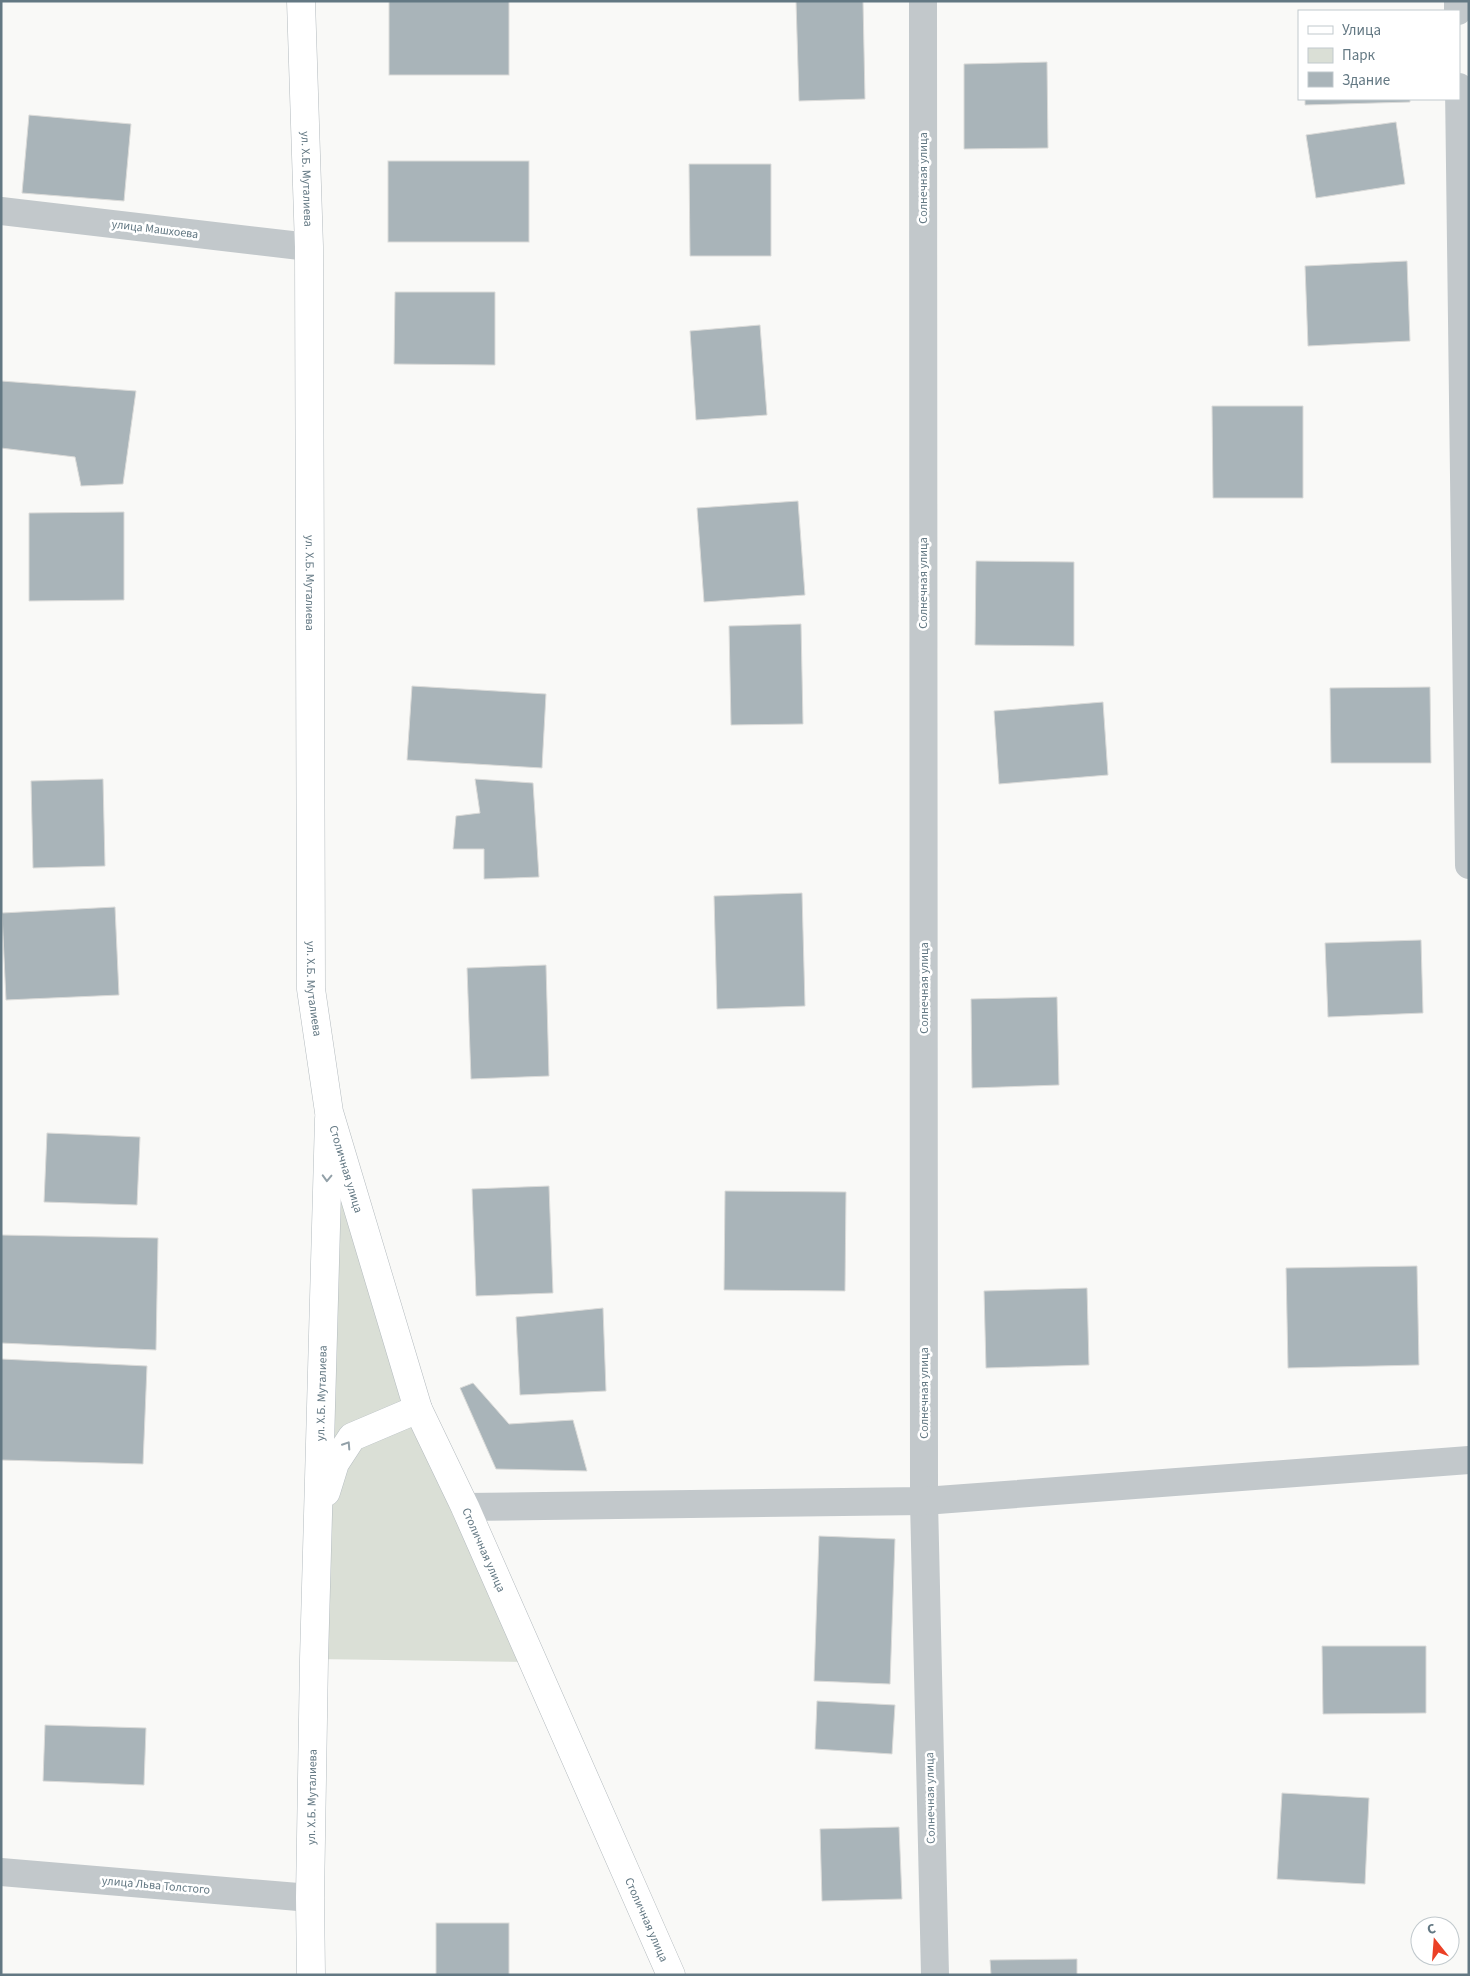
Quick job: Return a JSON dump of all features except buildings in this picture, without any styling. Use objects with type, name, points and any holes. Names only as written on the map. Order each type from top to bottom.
[{"type":"main road","name":"ул. Х.Б. Муталиева","points":[[301,1],[309,247],[311,988],[329,1112],[317,1522],[310,1898],[311,1975]]},
{"type":"main road","name":"Столичная улица","points":[[329,1112],[418,1409],[465,1507],[671,1975]]},
{"type":"main road","points":[[317,1522],[335,1463],[352,1437],[418,1409]]},
{"type":"street","name":"Солнечная улица","points":[[923,1],[924,1500],[934,1975]]},
{"type":"street","points":[[1459,100],[1469,865]]},
{"type":"street","name":"улица Машхоева","points":[[1,211],[309,247]]},
{"type":"street","points":[[465,1507],[924,1500],[1469,1460]]},
{"type":"street","name":"улица Льва Толстого","points":[[1,1872],[310,1898]]},
{"type":"green space","points":[[329,1112],[409,1412],[533,1662],[314,1659]]}]
